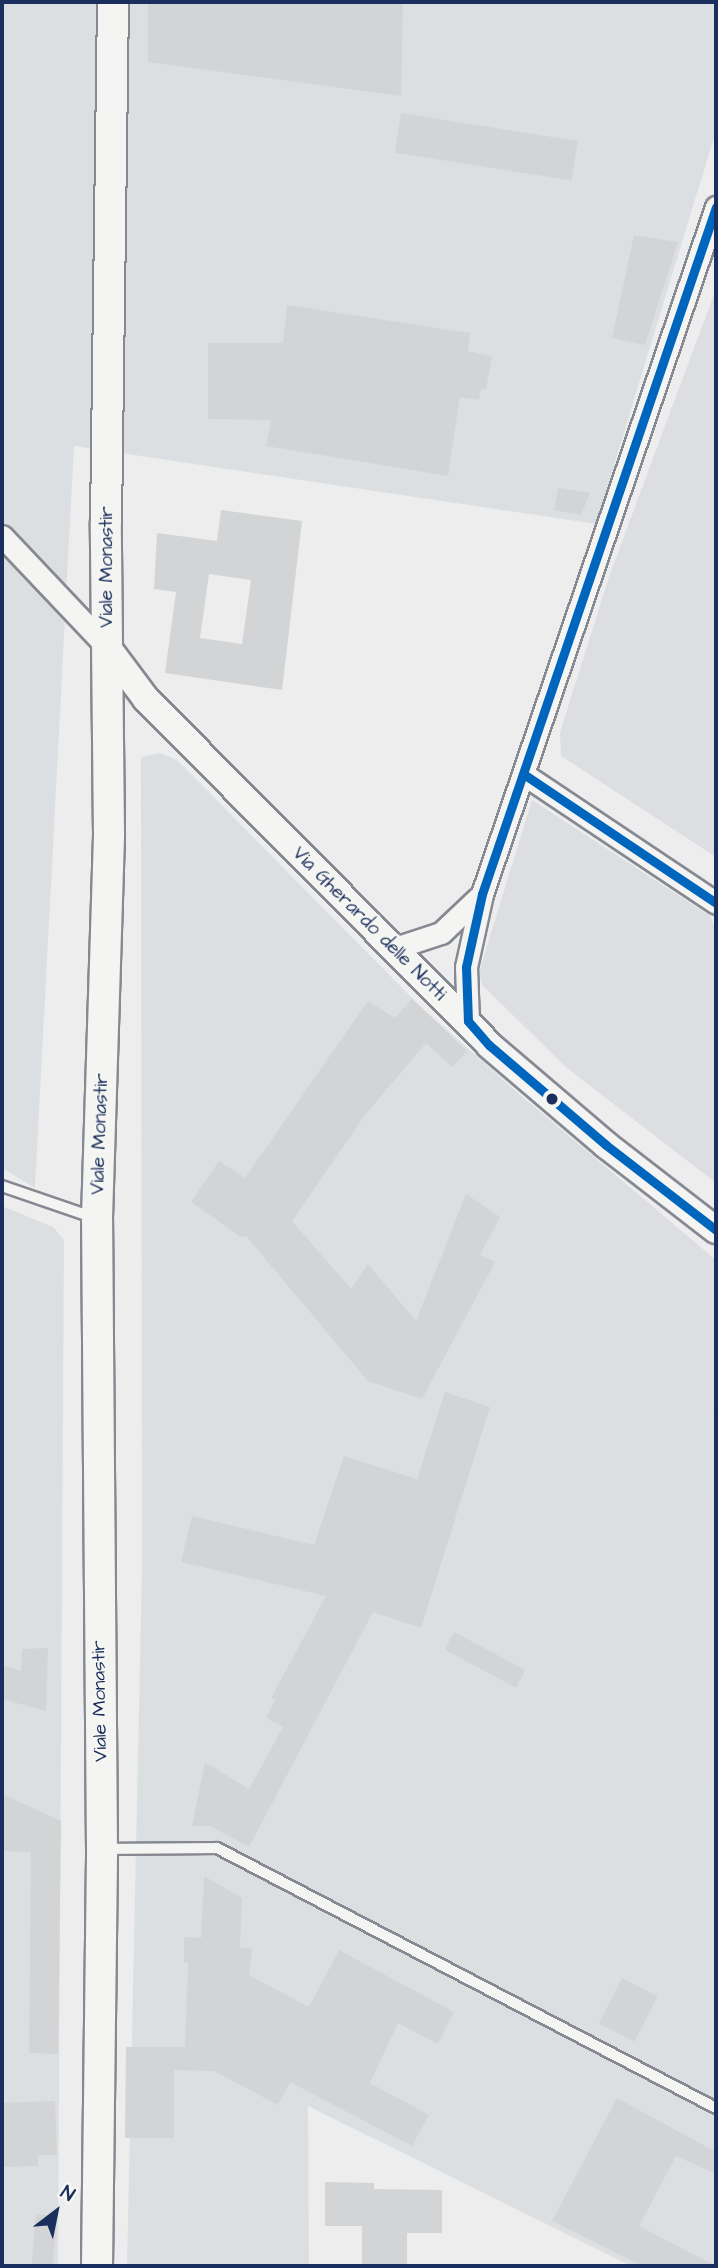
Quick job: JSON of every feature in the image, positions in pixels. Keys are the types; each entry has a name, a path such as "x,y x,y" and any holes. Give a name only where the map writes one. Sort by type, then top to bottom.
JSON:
{"main road":[{"name":"Viale Monastir","path":"97,2266 102,1849 97,1218 109,834 113,2"}],"street":[{"path":"468,1021 466,967 482,894 525,775 716,207"},
{"path":"2,536 108,648"},
{"name":"Via Gherardo delle Notti","path":"108,648 146,699 392,949 606,1145 716,1230"},
{"path":"525,775 716,903"},
{"path":"392,949 441,933 482,894"}],"lane":[{"path":"2,1186 97,1218"},
{"path":"102,1849 217,1848 716,2108"}],"shaded area":[{"path":"2,2 716,2 716,131 596,524 74,446 35,1188 2,1168"},
{"path":"716,289 716,857 561,756 560,732 610,574"},
{"path":"161,753 178,761 418,1004 600,1166 716,1260 716,2266 631,2266 308,2106 309,2266 127,2266 142,1570 141,757"},
{"path":"532,800 710,916 716,930 716,1183 567,1068 482,985 479,972"},
{"path":"530,1103 716,1260 716,1415 480,1289 480,1255 524,1152 518,1120"},
{"path":"2,1206 53,1227 64,1240 58,2266 2,2266"},
{"path":"716,1494 716,1788 627,1741 712,1582 633,1542 662,1507"}],"building":[{"path":"148,2 403,2 401,96 148,62"},
{"path":"401,113 578,141 572,181 395,153"},
{"path":"634,235 678,242 645,345 612,338"},
{"path":"287,305 470,333 468,351 492,356 486,390 481,389 479,400 460,397 448,476 266,446 271,420 208,419 208,343 283,343"},
{"path":"558,488 590,493 581,515 554,510"},
{"path":"221,510 302,521 282,690 165,673 176,592 154,589 157,533 217,541","holes":["209,574 251,580 242,644 200,638"]},
{"path":"412,999 467,1051 452,1067 426,1043 365,1115 292,1221 351,1289 368,1264 416,1321 466,1194 500,1217 480,1255 495,1262 422,1399 368,1381 246,1236 241,1237 191,1202 219,1161 245,1178 368,1001 395,1018"},
{"path":"445,1392 490,1407 421,1628 373,1612 249,1847 210,1826 192,1826 205,1762 249,1789 283,1727 266,1718 275,1700 271,1698 326,1596 181,1562 192,1516 314,1545 344,1456 417,1479"},
{"path":"454,1632 526,1670 516,1688 445,1650"},
{"path":"48,1648 46,1711 2,1699 2,1665 21,1671 22,1649"},
{"path":"2,1794 61,1821 58,2054 29,2053 31,1852 2,1851"},
{"path":"204,1876 242,1898 240,1947 252,1949 249,1975 309,2007 339,1950 454,2012 438,2044 398,2023 370,2083 429,2115 412,2146 290,2082 278,2105 214,2071 174,2070 174,2138 125,2138 126,2047 185,2047 188,1963 184,1963 184,1937 201,1938"},
{"path":"622,1978 658,1996 634,2042 599,2023"},
{"path":"617,2098 716,2152 716,2174 676,2156 639,2226 716,2266 643,2266 552,2221"},
{"path":"55,2101 57,2155 38,2155 38,2166 2,2167 2,2103"},
{"path":"325,2182 374,2183 374,2189 442,2190 442,2233 407,2233 407,2266 362,2266 362,2226 325,2226"},
{"path":"36,2214 57,2216 53,2266 31,2266"}],"transit line":[{"path":"716,207 482,894 466,967 468,1021 489,1045 606,1145 716,1230"},
{"path":"525,775 716,903"}]}
